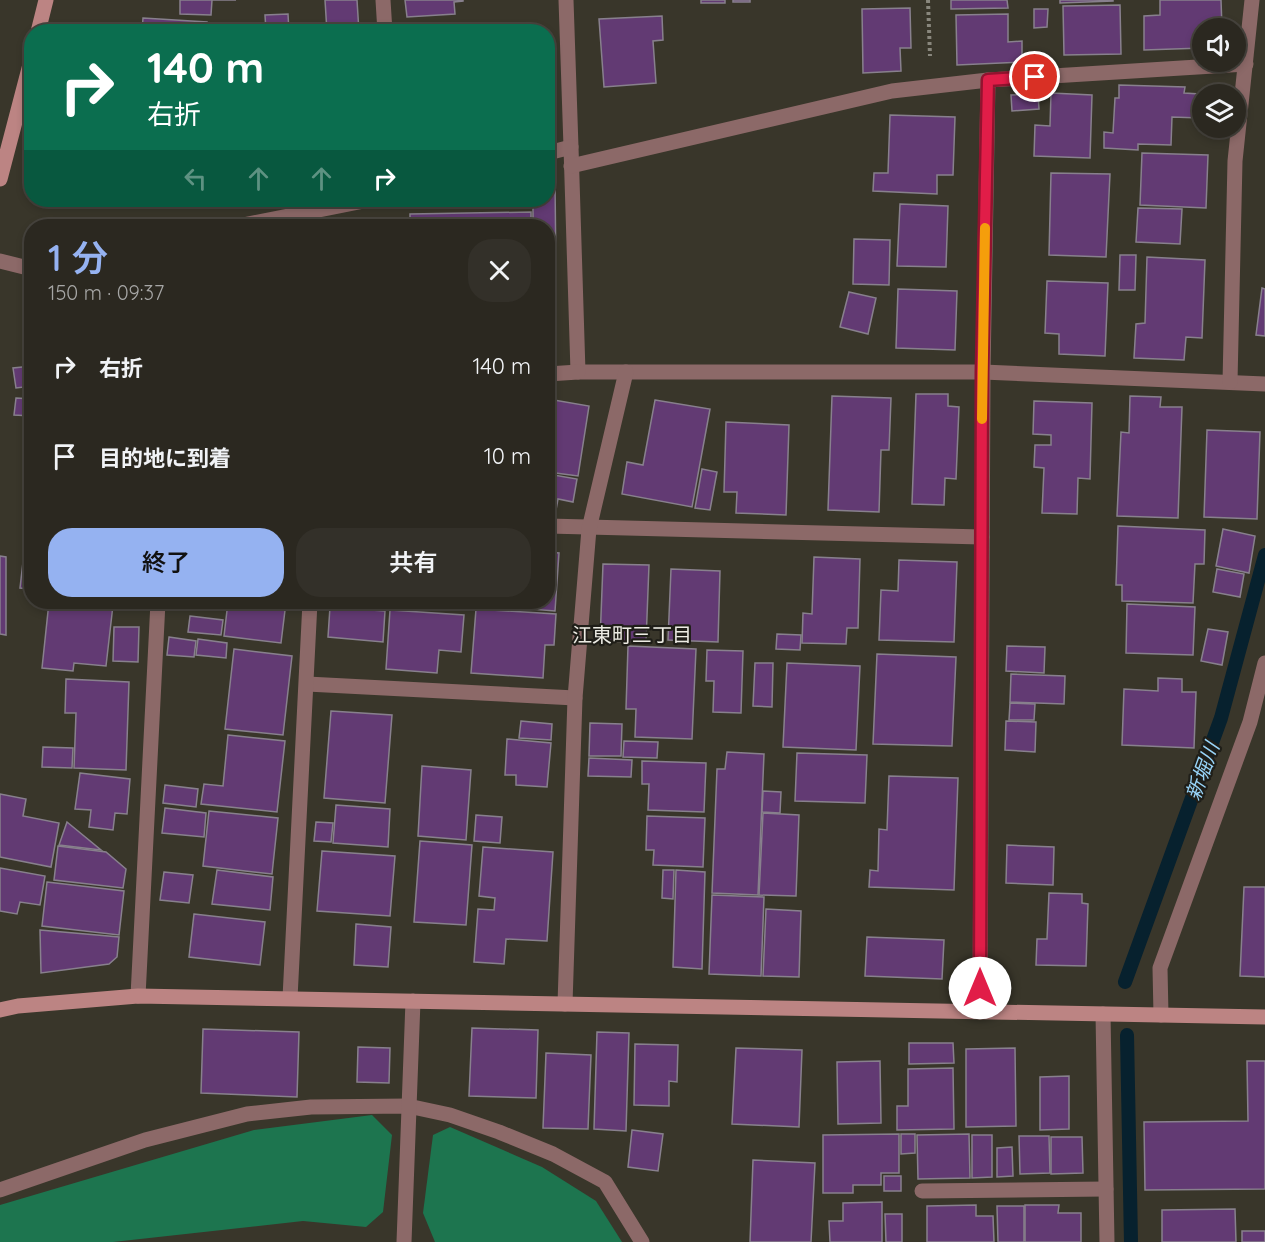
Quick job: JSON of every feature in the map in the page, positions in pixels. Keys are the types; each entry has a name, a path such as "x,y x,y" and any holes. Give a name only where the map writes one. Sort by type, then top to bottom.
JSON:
{"street":[{"path":"40,24 46,0"},
{"path":"382,0 384,24"},
{"path":"566,0 578,372"},
{"path":"1246,63 1252,0"},
{"path":"571,166 892,91 988,80 1192,67"},
{"path":"1230,382 1235,161 1245,72"},
{"path":"980,1012 982,372 988,80"},
{"path":"0,179 24,88"},
{"path":"555,151 571,147"},
{"path":"273,219 333,207"},
{"path":"0,261 24,267"},
{"path":"565,1004 575,698 589,529 626,372"},
{"path":"555,374 982,372 1265,384"},
{"path":"555,527 982,537"},
{"path":"138,996 158,609"},
{"path":"290,998 310,609"},
{"path":"1161,1015 1160,968 1250,722 1265,663"},
{"path":"306,684 575,698"},
{"path":"0,1010 18,1005 138,996 1265,1017"},
{"path":"404,1242 413,1001"},
{"path":"1103,1014 1107,1242"},
{"path":"0,1190 146,1140 247,1114 311,1107 408,1106 450,1115 498,1132 554,1154 605,1182 642,1242"},
{"path":"922,1191 1106,1189"}],"path":[{"path":"928,0 931,87"}],"green space":[{"path":"372,1115 392,1135 383,1212 366,1227 303,1221 113,1242 0,1242 0,1205 254,1130"},
{"path":"450,1127 542,1167 596,1201 622,1242 435,1242 423,1213 433,1135"}],"building":[{"path":"180,0 212,0 211,15 180,14"},
{"path":"325,0 357,0 358,24 326,24"},
{"path":"405,0 463,1 454,2 455,14 407,17"},
{"path":"701,0 725,0 725,3 701,3"},
{"path":"733,0 750,0 750,2 733,2"},
{"path":"951,0 1007,0 1008,8 951,9"},
{"path":"1060,0 1113,0 1113,1 1060,3"},
{"path":"1160,0 1221,0 1222,18 1192,18 1192,48 1144,50 1144,16 1160,15"},
{"path":"1120,5 1121,54 1064,55 1063,6"},
{"path":"910,8 911,48 900,48 901,71 863,73 862,9"},
{"path":"1034,9 1048,9 1047,27 1034,28"},
{"path":"288,14 289,24 266,24 265,15"},
{"path":"1008,14 1008,42 1022,41 1022,62 957,65 956,15"},
{"path":"662,16 663,40 653,41 656,83 604,87 599,19"},
{"path":"143,18 207,22 207,24 143,24"},
{"path":"1119,85 1185,87 1184,93 1192,94 1192,118 1172,117 1171,145 1138,144 1138,150 1104,148 1104,132 1113,133 1115,98 1119,98"},
{"path":"1051,93 1092,95 1090,158 1034,156 1035,125 1050,126"},
{"path":"1038,94 1039,109 1012,111 1011,95"},
{"path":"890,115 955,117 953,175 937,175 937,194 873,191 874,173 888,173"},
{"path":"1142,153 1208,155 1206,208 1140,205"},
{"path":"1051,173 1110,174 1106,257 1049,255"},
{"path":"555,181 556,274 555,219 533,219 533,207 555,207"},
{"path":"900,204 948,206 946,267 897,266"},
{"path":"1138,208 1182,209 1180,244 1136,242"},
{"path":"531,212 531,219 410,219 410,214"},
{"path":"854,239 890,240 889,285 853,284"},
{"path":"1120,255 1136,255 1135,290 1119,290"},
{"path":"1147,257 1205,260 1202,338 1186,337 1184,360 1134,358 1136,324 1145,323"},
{"path":"1047,281 1108,283 1105,356 1059,354 1059,334 1045,333"},
{"path":"1262,288 1265,289 1265,336 1256,335"},
{"path":"898,289 957,291 955,350 896,348"},
{"path":"849,292 876,298 868,334 840,327"},
{"path":"24,367 24,387 16,388 13,368"},
{"path":"916,394 948,394 948,406 959,407 956,479 945,478 944,505 912,504"},
{"path":"832,396 891,398 889,450 881,450 879,512 828,510"},
{"path":"1130,396 1161,397 1160,407 1182,407 1178,518 1117,516 1121,432 1129,433"},
{"path":"16,398 24,398 24,416 14,415"},
{"path":"555,400 589,406 578,476 555,473"},
{"path":"655,400 710,409 692,507 622,494 627,462 643,465"},
{"path":"1034,401 1092,403 1090,479 1078,478 1077,514 1042,513 1044,468 1034,467 1035,445 1051,445 1051,435 1033,434"},
{"path":"726,422 789,425 786,515 736,513 737,492 724,492"},
{"path":"1207,430 1260,432 1257,519 1204,517"},
{"path":"702,469 717,472 710,510 695,508"},
{"path":"555,475 577,479 573,502 558,499 556,510"},
{"path":"1118,526 1205,530 1204,564 1195,564 1193,603 1122,601 1122,585 1116,585"},
{"path":"1223,529 1255,536 1249,573 1216,566"},
{"path":"555,553 559,553 555,611 530,609 555,609"},
{"path":"0,556 6,557 6,635 0,634"},
{"path":"814,557 860,559 858,628 847,628 846,644 802,643 803,613 812,614"},
{"path":"899,560 957,562 954,642 879,640 881,590 898,591"},
{"path":"23,562 24,562 24,588 20,588"},
{"path":"603,564 649,565 646,642 600,641"},
{"path":"671,569 720,571 718,642 668,640"},
{"path":"1217,569 1244,574 1240,597 1213,592"},
{"path":"1127,604 1195,607 1193,655 1126,653"},
{"path":"48,609 113,609 106,666 74,663 73,671 42,668"},
{"path":"227,609 285,609 281,643 224,636"},
{"path":"330,609 385,611 383,642 328,637"},
{"path":"476,609 556,614 554,645 545,645 543,678 471,673"},
{"path":"390,610 464,615 461,652 439,650 437,673 386,669"},
{"path":"190,616 223,620 221,635 188,632"},
{"path":"114,627 139,627 138,662 113,661"},
{"path":"1208,629 1228,632 1222,665 1201,661"},
{"path":"777,634 801,635 800,650 776,649"},
{"path":"169,637 196,641 194,657 167,655"},
{"path":"198,639 227,643 226,658 196,655"},
{"path":"628,646 696,649 692,739 635,737 636,709 626,709"},
{"path":"1007,646 1045,647 1044,673 1006,671"},
{"path":"234,649 292,656 283,735 225,729"},
{"path":"707,650 743,651 741,713 713,712 714,681 706,681"},
{"path":"877,654 956,657 952,746 873,744"},
{"path":"755,663 773,663 772,707 753,706"},
{"path":"787,663 860,666 856,750 783,747"},
{"path":"1011,674 1065,676 1064,704 1010,702"},
{"path":"1158,678 1182,679 1182,692 1196,692 1194,748 1122,745 1124,689 1158,691"},
{"path":"66,679 129,682 126,770 74,768 76,713 65,713"},
{"path":"1010,703 1035,704 1034,720 1009,720"},
{"path":"331,711 392,715 385,803 324,798"},
{"path":"521,721 552,724 551,740 519,738"},
{"path":"1006,721 1036,722 1035,752 1005,750"},
{"path":"590,723 622,724 621,756 589,756"},
{"path":"228,735 285,741 277,812 201,804 204,784 223,786"},
{"path":"507,739 551,743 547,787 516,785 516,775 505,775"},
{"path":"624,741 658,742 657,758 623,757"},
{"path":"43,747 73,748 72,768 42,767"},
{"path":"727,752 764,754 758,895 712,893 717,769 725,769"},
{"path":"797,753 867,755 865,803 795,801"},
{"path":"589,758 632,760 631,777 588,776"},
{"path":"642,761 706,763 704,812 648,810 649,784 642,784"},
{"path":"422,766 471,770 466,840 418,836"},
{"path":"80,773 130,779 127,814 115,813 113,830 89,827 91,810 75,809"},
{"path":"889,776 958,778 954,890 869,887 870,870 878,871 879,829 887,830"},
{"path":"165,785 198,789 196,807 163,803"},
{"path":"763,791 781,792 780,813 762,812"},
{"path":"0,794 26,799 23,816 59,823 51,867 0,857"},
{"path":"336,805 390,809 388,847 333,843"},
{"path":"165,808 206,813 204,837 162,833"},
{"path":"209,811 278,818 272,874 203,866"},
{"path":"763,813 799,815 796,896 759,895"},
{"path":"476,815 502,817 500,843 474,841"},
{"path":"647,816 705,818 703,867 653,865 654,850 646,850"},
{"path":"67,822 101,850 59,845"},
{"path":"316,822 333,823 331,842 314,841"},
{"path":"420,841 472,845 466,925 414,922"},
{"path":"1007,845 1054,847 1053,885 1006,883"},
{"path":"58,846 106,852 126,869 123,888 54,880"},
{"path":"483,847 553,852 547,941 506,939 504,964 474,962 478,909 494,910 495,898 479,896"},
{"path":"322,851 395,856 390,916 317,911"},
{"path":"0,868 45,876 40,905 20,902 17,914 0,911"},
{"path":"217,870 273,877 270,910 212,904"},
{"path":"663,870 674,870 673,899 662,898"},
{"path":"676,870 705,872 702,969 673,967"},
{"path":"164,872 193,875 189,903 160,900"},
{"path":"47,882 124,891 119,935 42,926"},
{"path":"1244,887 1265,887 1265,977 1240,976"},
{"path":"1049,893 1082,894 1082,903 1088,904 1086,966 1036,965 1037,939 1047,939"},
{"path":"712,895 764,897 761,976 709,974"},
{"path":"766,909 801,911 799,977 763,976"},
{"path":"194,914 265,922 260,965 189,957"},
{"path":"356,924 391,927 388,967 354,965"},
{"path":"40,930 119,937 117,957 109,964 41,973"},
{"path":"867,937 944,940 942,979 865,976"},
{"path":"472,1028 538,1030 536,1098 469,1096"},
{"path":"203,1029 299,1032 297,1097 201,1093"},
{"path":"597,1032 629,1033 626,1131 594,1129"},
{"path":"909,1043 953,1043 954,1063 909,1064"},
{"path":"635,1044 678,1045 677,1082 669,1081 669,1106 634,1105"},
{"path":"358,1047 390,1048 389,1083 357,1082"},
{"path":"736,1048 802,1050 799,1127 732,1124"},
{"path":"1015,1048 1016,1126 966,1127 966,1049"},
{"path":"546,1053 591,1055 588,1129 543,1128"},
{"path":"880,1061 881,1123 838,1124 837,1062"},
{"path":"1247,1061 1265,1061 1265,1189 1145,1190 1144,1122 1248,1121"},
{"path":"953,1068 954,1129 897,1130 897,1106 908,1106 908,1069"},
{"path":"1069,1076 1069,1129 1040,1130 1040,1077"},
{"path":"632,1130 663,1134 658,1171 628,1167"},
{"path":"899,1134 899,1173 881,1173 881,1185 853,1185 853,1193 823,1193 823,1135"},
{"path":"901,1134 915,1134 915,1153 901,1154"},
{"path":"969,1134 970,1178 918,1179 917,1135"},
{"path":"972,1135 992,1135 992,1177 972,1178"},
{"path":"1019,1136 1049,1136 1050,1173 1020,1174"},
{"path":"1051,1137 1082,1137 1083,1173 1051,1174"},
{"path":"1012,1147 1013,1176 997,1177 997,1148"},
{"path":"753,1160 815,1163 811,1242 750,1242"},
{"path":"884,1176 901,1176 901,1191 884,1191"},
{"path":"882,1202 882,1242 830,1242 829,1221 843,1221 843,1203"},
{"path":"976,1205 976,1216 993,1216 994,1242 927,1242 927,1206"},
{"path":"1025,1205 1059,1205 1058,1213 1081,1213 1081,1242 1025,1242"},
{"path":"997,1206 1024,1206 1024,1242 998,1242"},
{"path":"1235,1209 1236,1242 1162,1242 1162,1210"},
{"path":"885,1214 902,1214 902,1242 886,1242"},
{"path":"1242,1231 1265,1231 1265,1242 1242,1242"}],"waterway":[{"name":"新堀川","path":"1125,982 1221,718 1265,555"},
{"name":"新堀川","path":"1127,1035 1131,1242"}],"slow traffic":[{"path":"982,419 985,228"}],"district":[{"name":"江東町三丁目","path":"632,634"}],"route":[{"path":"980,988 982,372 988,80 1035,77"}]}
